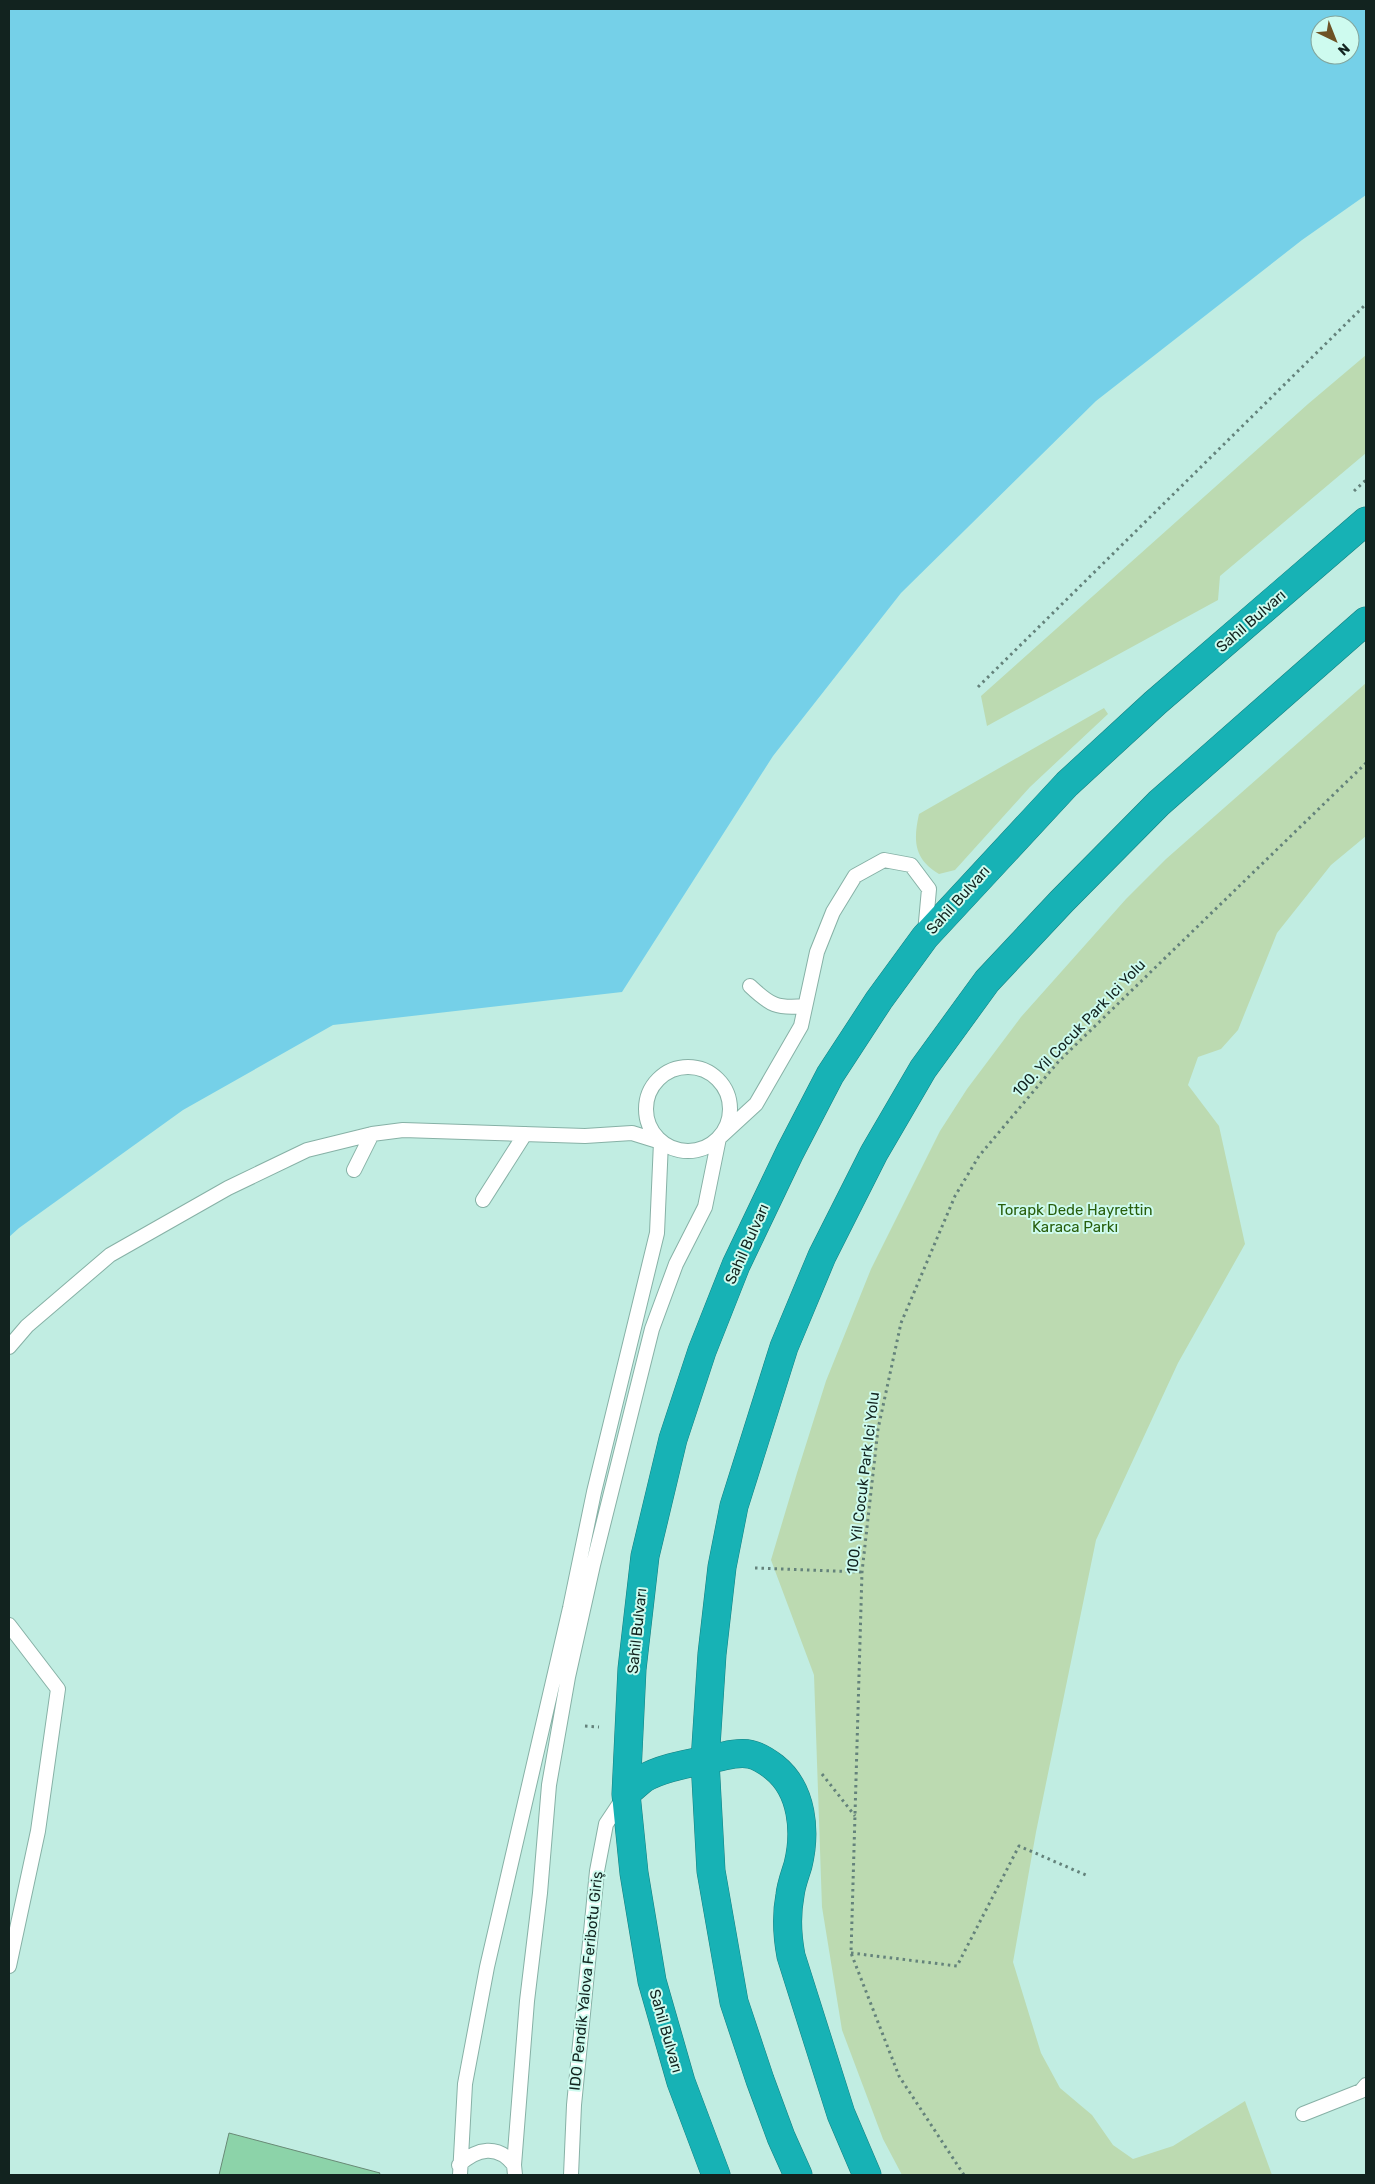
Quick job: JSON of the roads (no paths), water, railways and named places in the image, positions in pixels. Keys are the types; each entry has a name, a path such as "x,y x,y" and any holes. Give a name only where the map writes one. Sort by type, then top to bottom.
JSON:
{"highway":[{"name":"Sahil Bulvarı","path":"716,2175 704,2148 681,2082 652,1981 636,1890 626,1794 632,1669 645,1556 673,1439 702,1351 736,1265 790,1152 830,1075 879,1000 925,937 1067,784 1155,704 1366,521"},
{"path":"798,2175 780,2137 734,2002 711,1871 705,1761 712,1654 722,1567 734,1506 784,1347 826,1247 874,1153 923,1069 987,981 1062,901 1159,803 1366,621"},
{"path":"626,1794 644,1779 663,1771 747,1753 766,1762 782,1774 794,1791 801,1817 802,1838 798,1864 790,1893 786,1924 791,1956 841,2114 867,2175"}],"lane":[{"path":"9,1347 27,1326 110,1255 228,1188 307,1150 372,1134 403,1130 585,1136 632,1133 661,1142 674,1149 690,1152 704,1148 719,1138 756,1104 801,1026 817,952 833,912 855,876 884,860 911,865 929,890 925,937"},
{"path":"750,986 764,1000 774,1006 788,1008 805,1006"},
{"path":"460,2170 465,2084 487,1967 570,1608 596,1483 657,1233 661,1142 649,1125 646,1111 648,1097 654,1084 662,1076 684,1067 699,1069 712,1075 725,1089 730,1103 729,1117 719,1138 705,1208 676,1264 652,1329 593,1565 568,1677 549,1784 540,1892 527,2001 514,2170"},
{"path":"354,1170 372,1134"},
{"path":"484,1200 525,1134"},
{"path":"9,1625 58,1689 38,1831 9,1966"},
{"name":"IDO Pendik Yalova Feribotu Giriş","path":"571,2175 574,2105 598,1871 606,1824 626,1794"},
{"path":"1303,2114 1361,2091 1366,2085"},
{"path":"460,2170 477,2152 490,2150 500,2152 508,2157 514,2170"}],"water":[{"path":"9,9 1366,9 1366,195 1302,240 1096,401 901,593 773,756 622,992 333,1025 183,1110 9,1237"}],"park label":[{"name":"Torapk Dede Hayrettin Karaca Parkı","path":"1075,1218"}]}
